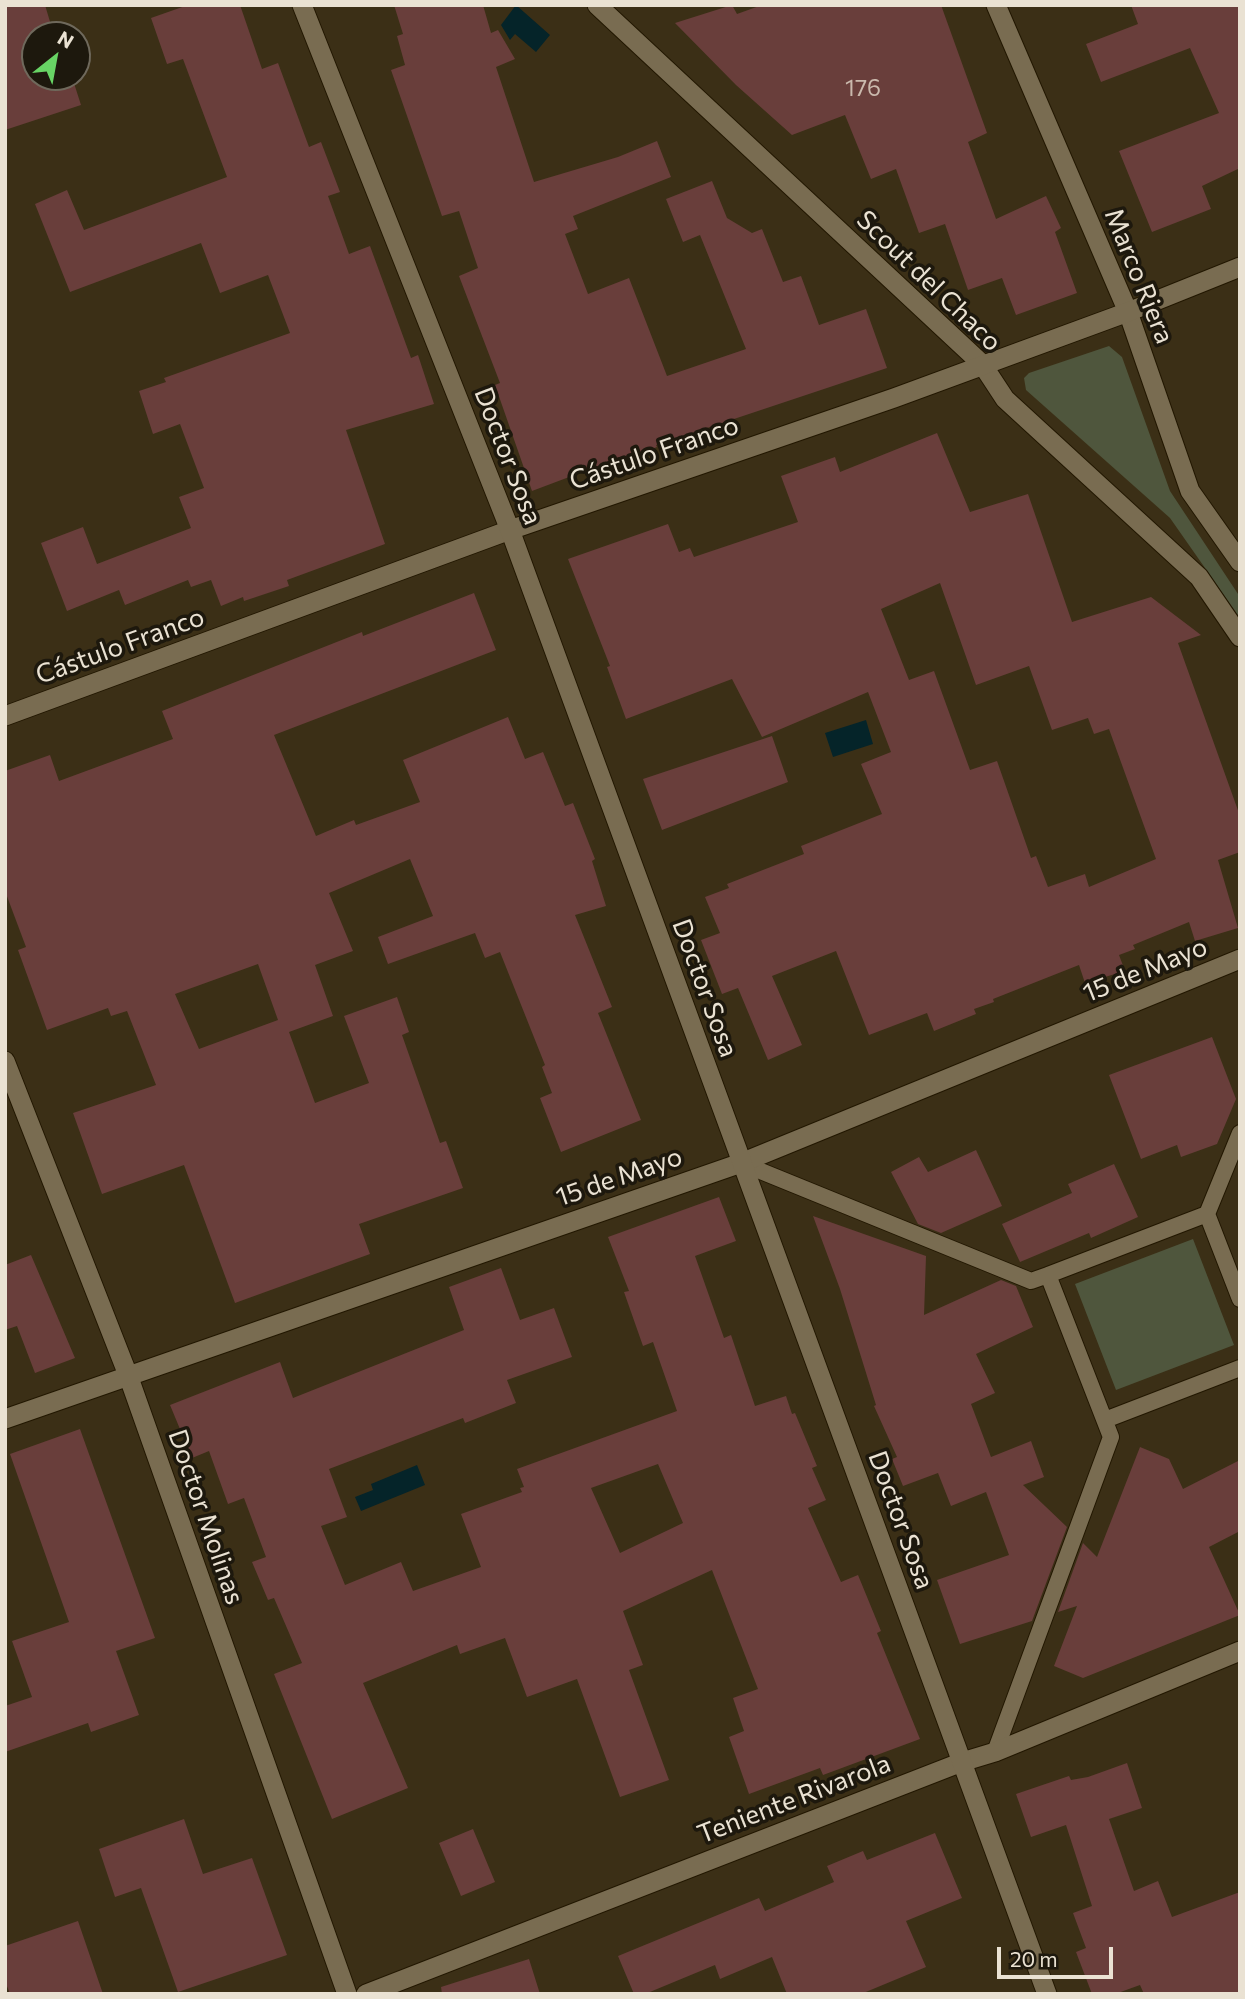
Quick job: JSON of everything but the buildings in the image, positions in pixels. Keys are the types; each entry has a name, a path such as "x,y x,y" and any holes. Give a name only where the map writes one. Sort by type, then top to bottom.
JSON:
{"street":[{"name":"Doctor Sosa","path":"302,5 510,530 1047,1994"},
{"name":"Scout del Chaco","path":"597,5 982,364 1005,398 1199,577 1240,637"},
{"name":"Marco Riera","path":"996,5 1128,312 1190,491 1240,562"},
{"name":"Cástulo Franco","path":"5,716 510,530 1128,312 1240,267"},
{"name":"15 de Mayo","path":"5,1419 741,1163 1240,960"},
{"name":"Doctor Molinas","path":"5,1061 128,1375 347,1994"},
{"name":"Teniente Rivarola","path":"366,1994 962,1762 995,1752 1240,1651"}],"lane":[{"path":"1240,1133 1207,1214 1240,1299"},
{"path":"741,1163 1031,1280 1207,1214"},
{"path":"995,1752 1111,1437 1048,1275"},
{"path":"1105,1420 1240,1368"}],"green space":[{"path":"1109,346 1122,357 1170,491 1240,597 1240,618 1170,518 1026,390 1024,378 1029,373"},
{"path":"1193,1239 1234,1345 1116,1390 1075,1284"}],"water":[{"path":"516,5 550,35 536,52 515,34 510,40 501,25"},
{"path":"866,720 873,744 833,757 825,733"},
{"path":"417,1465 425,1485 361,1511 355,1497 373,1490 371,1484"}]}
